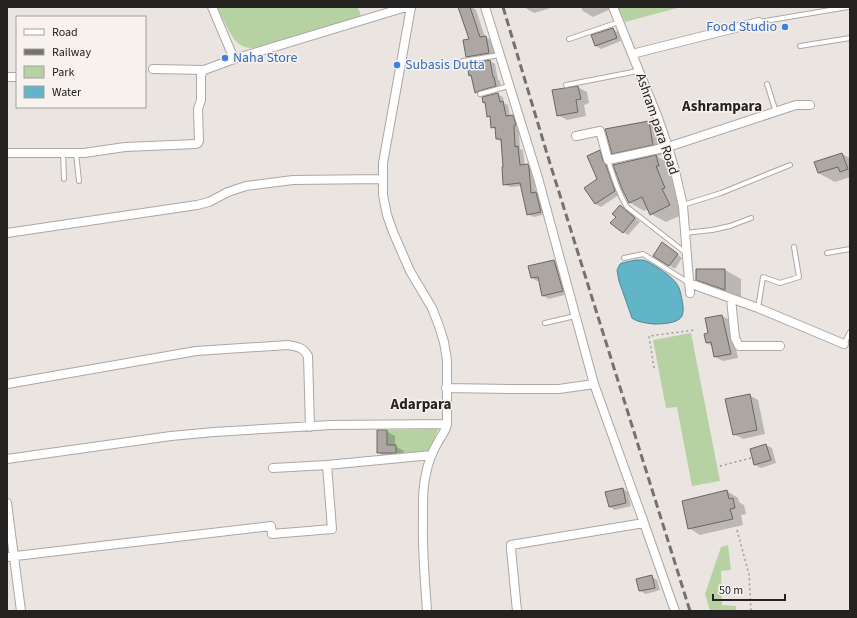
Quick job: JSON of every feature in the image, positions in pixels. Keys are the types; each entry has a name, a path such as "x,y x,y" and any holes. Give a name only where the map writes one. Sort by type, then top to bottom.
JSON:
{"street":[{"path":"212,7 234,59"},
{"path":"153,69 204,70 234,59 406,7"},
{"path":"411,7 383,163 382,179 383,195 387,215 393,232 410,271 432,308 444,342 447,360 446,431 436,444 426,474 423,507 427,611"},
{"path":"485,7 538,178 594,384 675,611"},
{"name":"Ashram para Road","path":"613,7 668,147 675,171 682,206 690,293"},
{"path":"632,54 759,22"},
{"path":"7,153 97,152 125,146 196,144 199,141 198,109 201,100 201,75 204,70"},
{"path":"576,136 600,131 608,160 668,147 796,105 810,105"},
{"path":"7,233 197,205 209,202 228,192 246,186 293,180 382,179"},
{"path":"689,283 758,308 844,344"},
{"path":"731,299 735,338 739,346 780,346"},
{"path":"7,384 196,351 288,345 299,347 305,351 308,356 310,427"},
{"path":"446,388 559,388 594,384"},
{"path":"7,459 171,436 214,432 331,425 447,424"},
{"path":"273,468 327,465 432,455"},
{"path":"10,557 271,526 272,534 332,529 327,465"},
{"path":"7,503 10,557 21,611"},
{"path":"517,611 511,545 644,523"}],"lane":[{"path":"759,22 848,7"},
{"path":"569,39 619,22"},
{"path":"800,46 850,38"},
{"path":"463,61 500,55"},
{"path":"566,85 638,71"},
{"path":"767,84 776,112"},
{"path":"480,94 510,86"},
{"path":"62,153 64,179"},
{"path":"76,153 79,181"},
{"path":"608,160 623,201 627,207 686,253"},
{"path":"682,206 721,193 790,165"},
{"path":"685,233 730,226 751,218"},
{"path":"758,308 763,277 780,283 799,277 794,247"},
{"path":"827,253 850,249"},
{"path":"624,258 643,254 689,283"},
{"path":"545,323 576,316"},
{"path":"844,344 850,332"}],"path":[{"path":"654,368 649,336 695,330"},
{"path":"720,466 751,458"},
{"path":"737,530 748,574 751,611"}],"green space":[{"path":"217,7 357,7 361,18 260,48 248,48 236,41 230,33"},
{"path":"618,7 681,7 625,22"},
{"path":"691,333 720,481 692,486 677,407 666,408 653,340"},
{"path":"438,429 432,451 396,453 387,445 387,430"},
{"path":"728,545 731,570 721,571 722,605 736,606 736,611 710,611 705,594 721,547"}],"water":[{"path":"643,260 650,263 674,280 680,291 683,306 683,314 680,319 669,323 653,324 632,318 619,281 617,270 620,264"}],"building":[{"path":"458,7 470,7 480,37 486,36 489,53 466,57 463,40 469,39"},
{"path":"613,28 617,38 595,46 591,35"},
{"path":"490,60 496,86 475,93 471,75 469,76 467,64"},
{"path":"578,86 581,99 576,100 578,112 557,116 552,90"},
{"path":"498,93 500,102 503,101 506,116 513,115 516,125 514,126 515,147 518,146 520,165 528,164 531,193 536,192 541,212 527,215 520,183 503,185 501,139 496,139 495,127 491,128 490,116 487,117 485,102 483,103 482,97"},
{"path":"649,121 653,145 612,154 605,129"},
{"path":"600,150 615,191 595,204 584,188 597,179 587,156"},
{"path":"842,153 848,169 840,172 838,167 818,173 814,162"},
{"path":"656,155 659,166 656,166 665,188 662,189 670,205 650,215 642,197 629,203 613,165"},
{"path":"620,205 635,218 623,233 610,223 616,217 612,214"},
{"path":"662,242 678,254 669,266 653,256"},
{"path":"554,260 563,291 542,296 538,277 531,278 528,266"},
{"path":"696,269 725,269 725,290 696,280"},
{"path":"722,315 731,354 714,357 711,342 706,343 704,334 708,333 705,318"},
{"path":"750,394 757,430 733,435 725,399"},
{"path":"377,430 387,430 387,445 396,445 396,453 377,453"},
{"path":"766,444 771,460 754,465 750,449"},
{"path":"623,488 626,503 609,507 605,492"},
{"path":"727,490 729,499 733,498 735,508 730,509 733,519 688,529 682,501"},
{"path":"652,575 655,588 639,591 636,579"}],"railway":[{"path":"503,7 548,157 690,611"}],"place":[{"name":"Food Studio","path":"785,27"},
{"name":"Naha Store","path":"225,58"},
{"name":"Subasis Dutta","path":"397,65"}],"district":[{"name":"Ashrampara","path":"722,106"},
{"name":"Adarpara","path":"421,404"}]}
